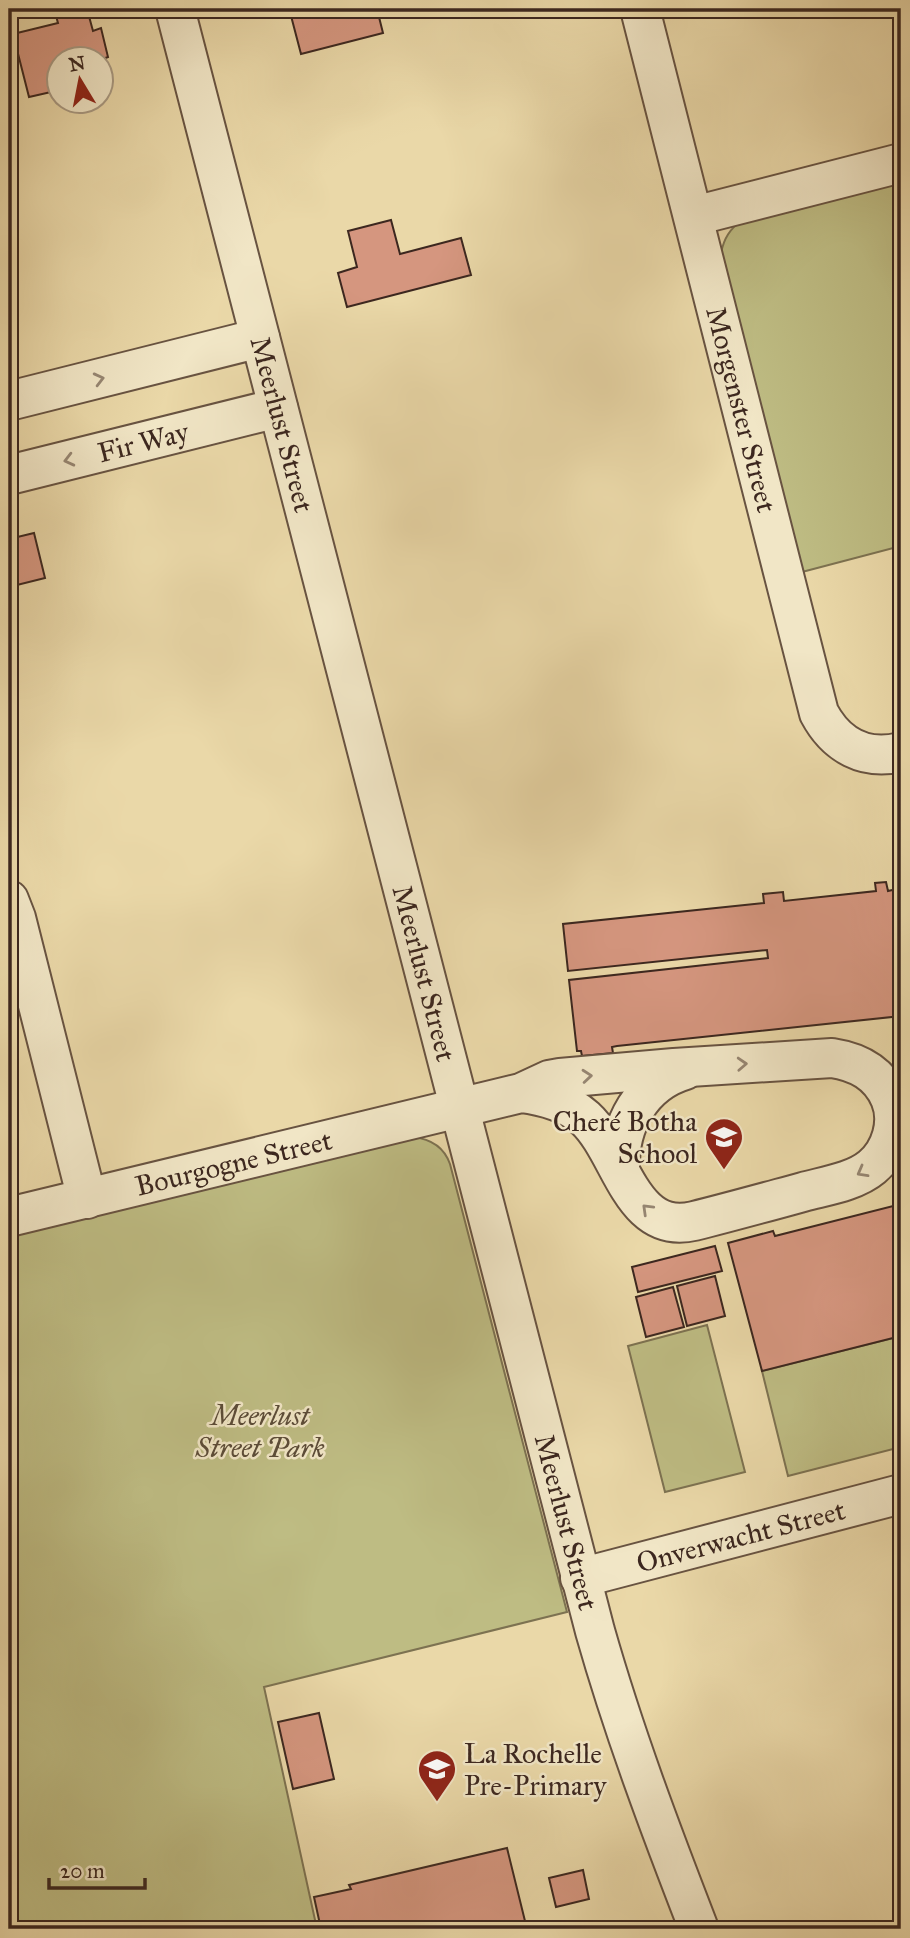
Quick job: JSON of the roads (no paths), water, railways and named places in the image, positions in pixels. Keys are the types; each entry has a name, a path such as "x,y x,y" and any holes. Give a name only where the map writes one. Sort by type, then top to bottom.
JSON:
{"street":[{"name":"Meerlust Street","path":"175,9 580,1578 626,1734 699,1929"},
{"name":"Morgenster Street","path":"640,9 818,713 826,727 849,748 874,755 901,752"},
{"path":"694,216 901,163"},
{"path":"9,401 260,338"},
{"name":"Fir Way","path":"9,475 278,408"},
{"path":"9,900 16,918 87,1199"},
{"name":"Bourgogne Street","path":"9,1217 521,1093 560,1078 832,1058 848,1060 875,1075 891,1101 894,1116 889,1145 882,1157 872,1168 859,1175 683,1224 661,1220 641,1206 591,1124 578,1112 543,1096 521,1093"},
{"path":"620,1168 622,1136 636,1105 648,1091 663,1080 697,1066"},
{"name":"Onverwacht Street","path":"580,1578 901,1494"}],"place":[{"name":"Cheré Botha School","path":"724,1171"},
{"name":"La Rochelle Pre-Primary","path":"437,1803"}],"park label":[{"name":"Meerlust Street Park","path":"260,1431"}]}
